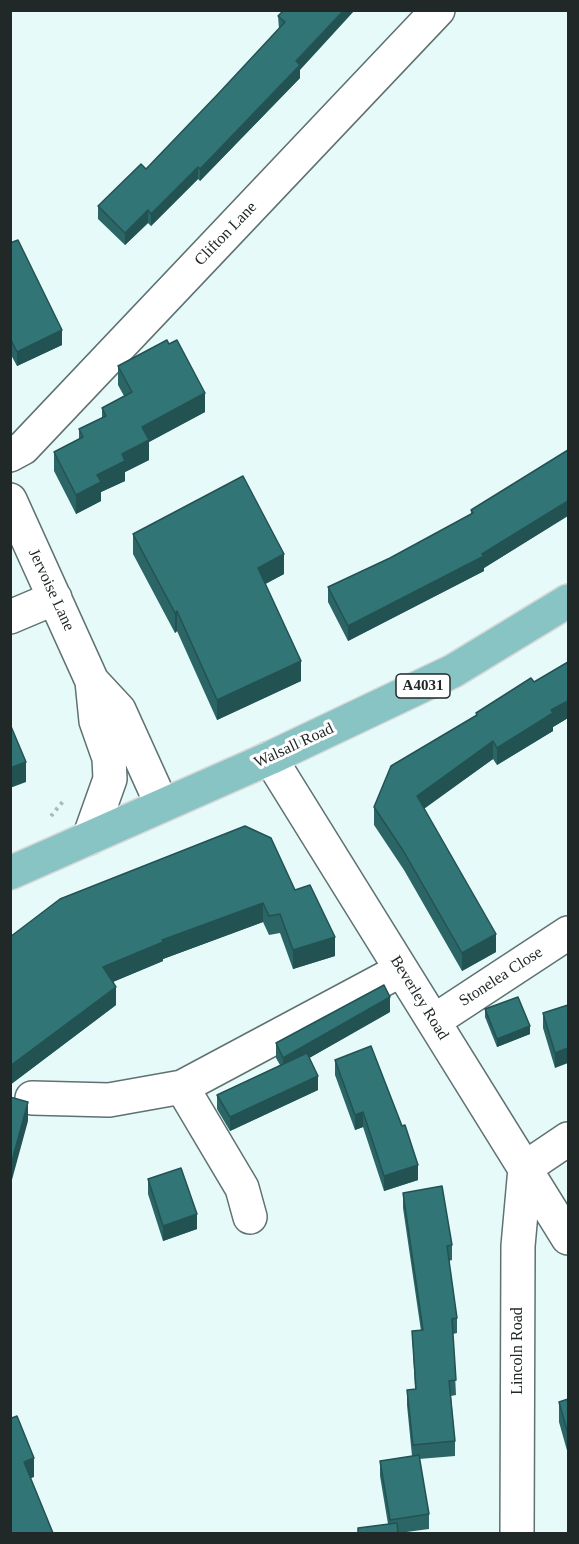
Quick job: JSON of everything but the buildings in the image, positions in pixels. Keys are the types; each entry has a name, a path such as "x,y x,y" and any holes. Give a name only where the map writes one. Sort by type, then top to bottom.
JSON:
{"main road":[{"name":"Walsall Road","path":"10,873 270,758 453,671 568,602"}],"street":[{"name":"Clifton Lane","path":"10,455 23,448 438,10"},
{"name":"Jervoise Lane","path":"10,500 22,555 55,598 92,681 96,721 109,758 110,779 89,838"},
{"path":"10,617 55,598"},
{"name":"Jervoise Lane","path":"92,681 119,710 162,805"},
{"name":"Beverley Road","path":"270,758 568,1238"},
{"name":"Stonelea Close","path":"434,1021 568,933"},
{"path":"32,1098 109,1100 182,1087 401,970"},
{"path":"182,1087 242,1188 250,1217"},
{"path":"525,1168 568,1139"},
{"name":"Lincoln Road","path":"517,1533 518,1246 525,1168"}],"path":[{"path":"44,823 68,794"}]}
